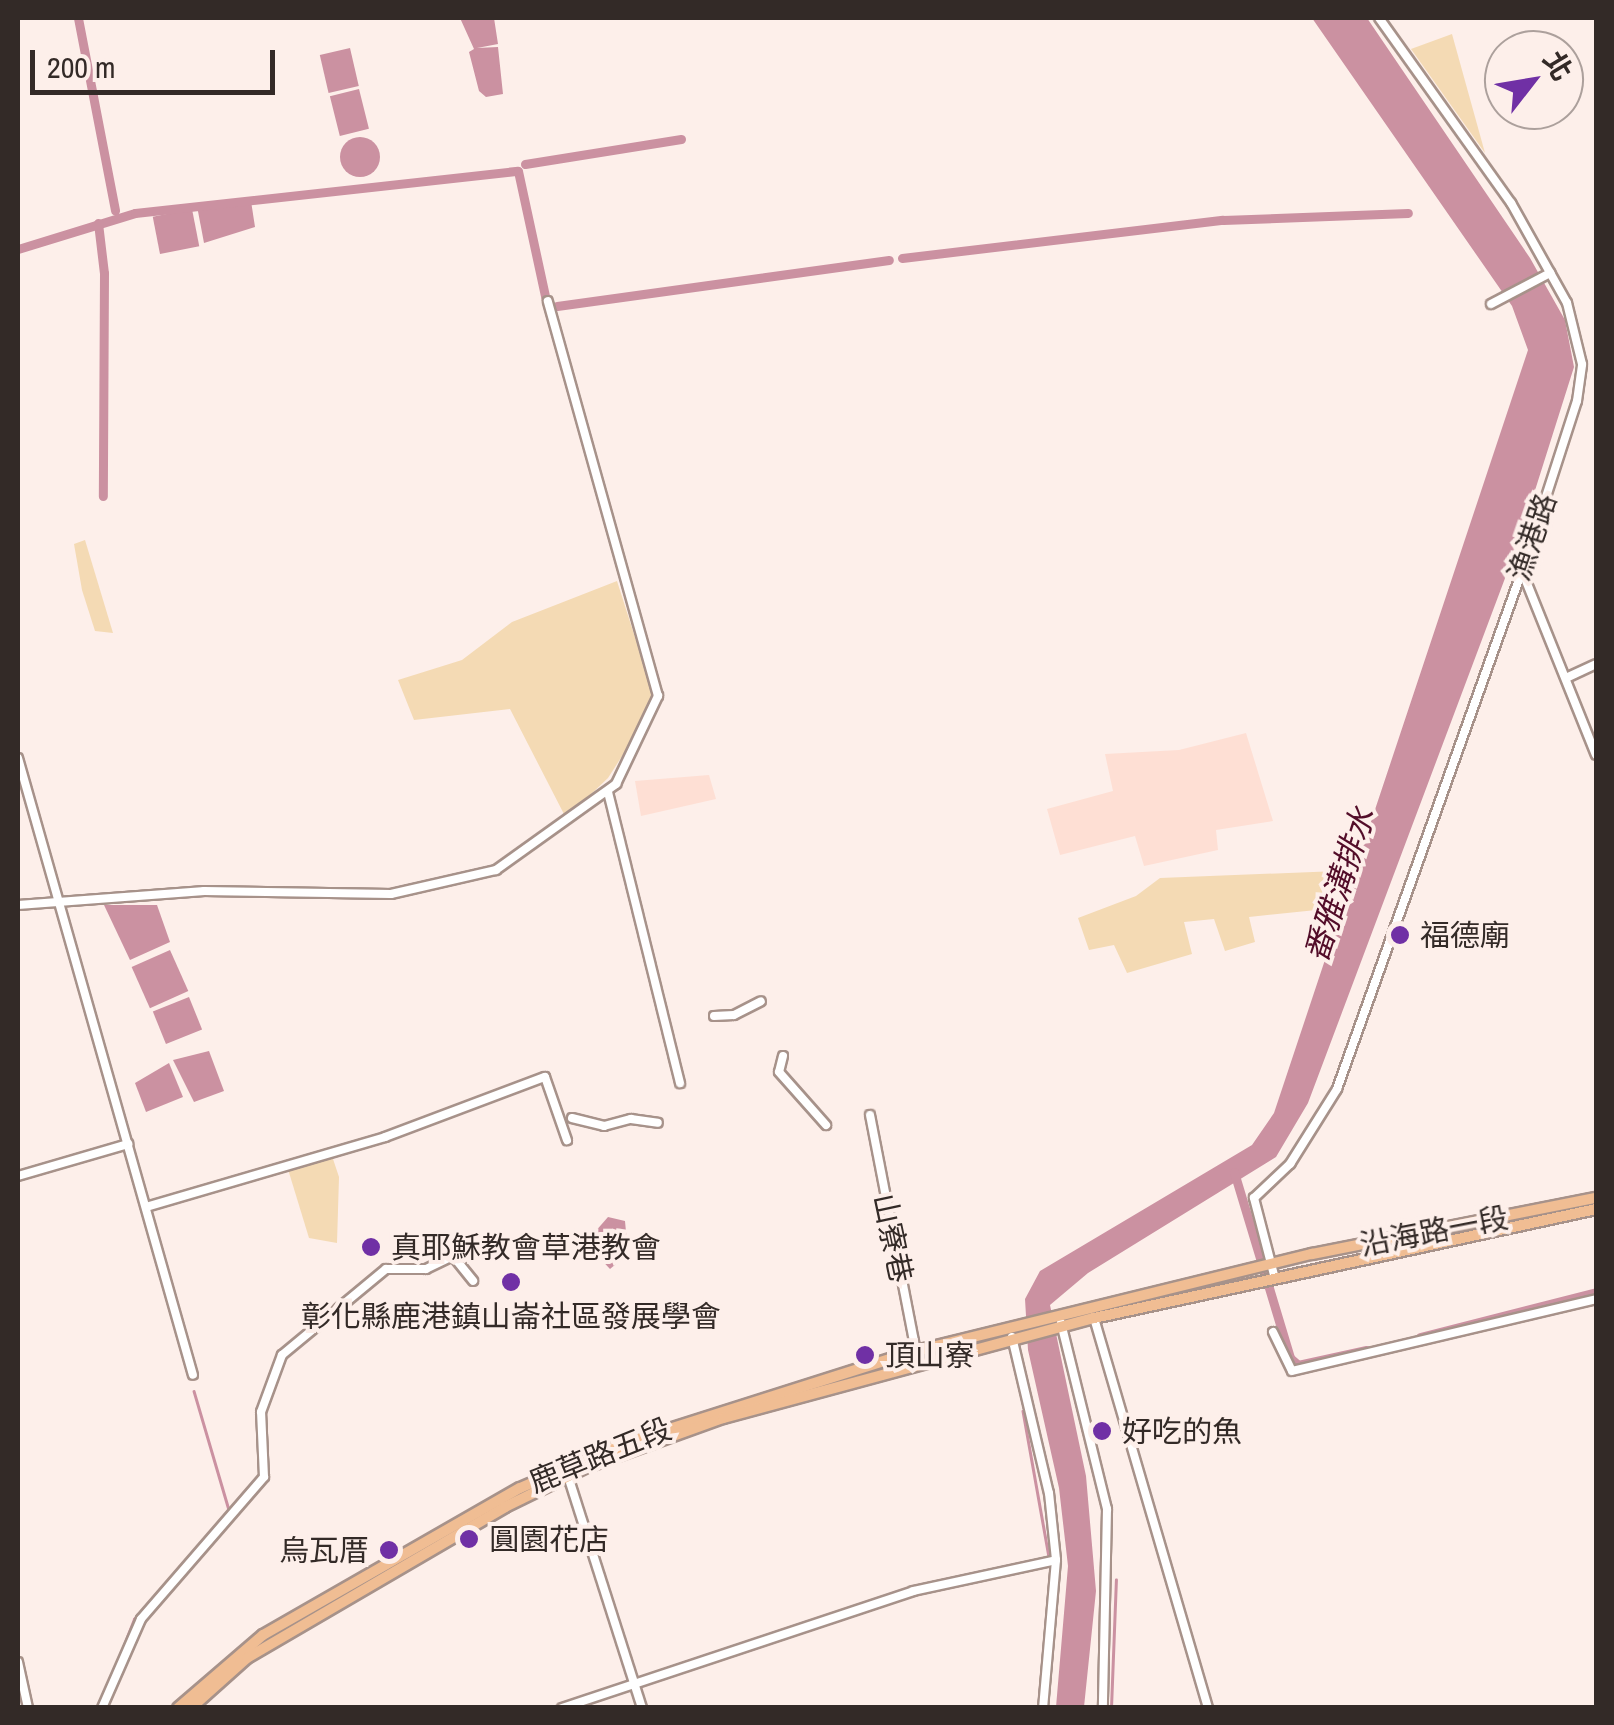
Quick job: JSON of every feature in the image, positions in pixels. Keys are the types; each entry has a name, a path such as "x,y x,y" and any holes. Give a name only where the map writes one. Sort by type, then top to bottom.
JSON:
{"main road":[{"name":"沿海路一段","path":"1519,1220 1596,1198"},
{"name":"沿海路一段","path":"1255,1274 1519,1220 1596,1209"},
{"path":"1058,1322 1094,1318 1255,1274"},
{"path":"1058,1322 1255,1274"},
{"name":"鹿草路五段","path":"178,1708 263,1635 543,1476 726,1406 1058,1322"},
{"name":"鹿草路五段","path":"191,1708 247,1658 568,1476 740,1413 917,1356"}],"street":[{"name":"漁港路","path":"1273,1270 1254,1198 1290,1164 1337,1089 1522,571 1577,401 1582,364 1567,303 1550,272 1480,156 1379,18"},
{"path":"1491,304 1550,272"},
{"path":"18,905 204,891 391,894 496,870 608,792 658,696 548,301"},
{"path":"1582,364 1596,366"},
{"path":"1522,571 1596,756"},
{"path":"1566,678 1596,664"},
{"path":"18,758 192,1376"},
{"path":"608,792 680,1083"},
{"path":"714,1016 734,1015 761,1001"},
{"path":"784,1056 779,1072 826,1125"},
{"path":"146,1207 385,1137 544,1077 567,1140"},
{"name":"山寮巷","path":"870,1114 917,1356"},
{"path":"572,1118 594,1126 658,1123"},
{"path":"18,1176 128,1144"},
{"path":"102,1708 141,1618 264,1477 260,1412 282,1355 386,1269 426,1269 453,1256 473,1280"},
{"path":"1274,1332 1292,1371 1596,1299"},
{"path":"1094,1318 1208,1708"},
{"path":"1058,1322 1108,1510 1103,1708"},
{"path":"1014,1332 1049,1493 1056,1560 1043,1708"},
{"path":"568,1476 642,1708"},
{"path":"562,1708 634,1688 914,1591 1056,1560"},
{"path":"18,1662 28,1708"}],"shaded area":[{"path":"460,18 494,18 498,44 477,48 498,47 503,94 486,97 479,91 469,52 474,49"},
{"path":"1312,18 1367,18 1530,258 1565,320 1574,367 1519,541 1308,1103 1276,1157 1088,1273 1050,1305 1086,1476 1096,1591 1084,1707 1056,1707 1068,1566 1059,1488 1028,1350 1025,1299 1040,1271 1252,1145 1274,1113 1528,350 1512,306"},
{"path":"1452,34 1485,153 1411,49"},
{"path":"350,48 359,86 329,93 320,55"},
{"path":"359,89 369,129 340,136 330,96"},
{"path":"360,137 374,143 380,157 374,171 360,177 346,171 340,157 346,143"},
{"path":"251,201 255,227 204,243 197,206"},
{"path":"192,209 199,246 160,254 153,217"},
{"path":"85,540 113,633 95,631 82,590 74,544"},
{"path":"617,581 656,703 608,778 566,818 510,709 414,720 398,680 462,660 512,622"},
{"path":"1246,733 1273,821 1216,830 1218,850 1144,866 1135,836 1060,855 1047,809 1113,791 1105,754 1179,750"},
{"path":"709,775 716,799 641,816 635,781"},
{"path":"1338,871 1326,909 1249,917 1255,942 1225,951 1214,919 1184,922 1192,954 1127,973 1114,945 1089,950 1078,918 1136,896 1160,878"},
{"path":"104,905 157,905 170,942 130,960"},
{"path":"170,950 188,991 150,1008 132,967"},
{"path":"189,997 202,1029 166,1044 153,1012"},
{"path":"209,1051 224,1091 194,1102 173,1060"},
{"path":"169,1063 183,1097 146,1112 135,1083"},
{"path":"332,1156 339,1177 337,1243 309,1238 287,1166"},
{"path":"608,1217 625,1221 628,1254 610,1269 596,1254 594,1233"}],"waterway":[{"path":"78,18 115,210"},
{"path":"525,164 681,139"},
{"path":"18,249 135,213 518,171 546,300"},
{"path":"902,258 1223,220 1408,213"},
{"path":"98,223 104,273 103,496"},
{"path":"557,306 889,260"},
{"path":"1234,1172 1290,1358 1298,1365 1366,1350"},
{"path":"1420,1337 1596,1292"},
{"path":"194,1391 229,1510"},
{"path":"1023,1411 1049,1557"},
{"path":"111,1678 134,1619 183,1564"},
{"path":"1111,1708 1116,1580"},
{"path":"1038,1708 1050,1590"}],"place":[{"name":"福德廟","path":"1400,935"},
{"name":"真耶穌教會草港教會","path":"371,1247"},
{"name":"彰化縣鹿港鎮山崙社區發展學會","path":"511,1282"},
{"name":"頂山寮","path":"865,1355"},
{"name":"好吃的魚","path":"1102,1431"},
{"name":"圓園花店","path":"469,1539"},
{"name":"烏瓦厝","path":"389,1550"}],"water label":[{"name":"番雅溝排水","path":"1340,885"}]}
